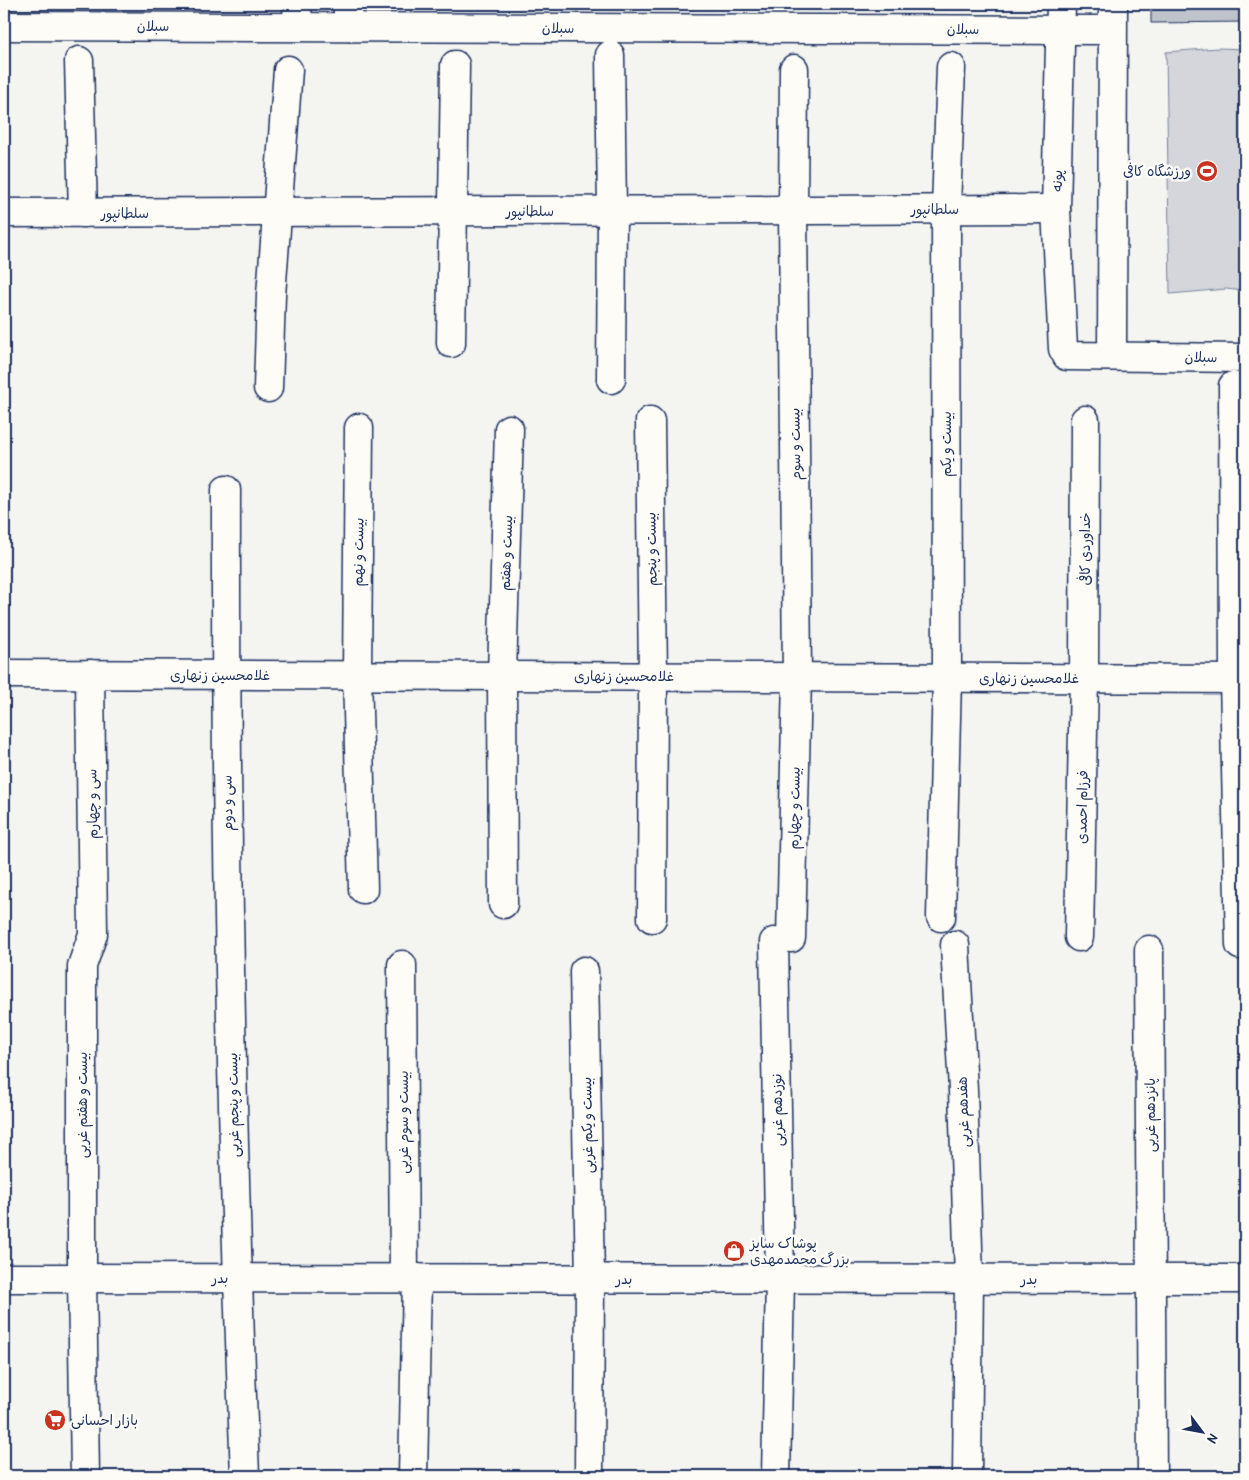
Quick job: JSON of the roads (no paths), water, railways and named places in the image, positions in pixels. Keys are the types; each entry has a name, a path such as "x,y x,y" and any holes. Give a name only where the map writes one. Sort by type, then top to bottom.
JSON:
{"street":[{"name":"سبلان","path":"4,26 298,15 1112,17"},
{"name":"پونه","path":"1061,17 1056,209 1063,349 1067,356"},
{"path":"1112,17 1112,356"},
{"path":"610,55 612,211 611,379"},
{"path":"79,60 83,213"},
{"path":"451,343 455,65"},
{"name":"بیست و یکم","path":"941,917 947,678 946,209 951,67"},
{"name":"بیست و سوم","path":"794,69 793,210 797,677"},
{"path":"268,388 277,212 288,70"},
{"name":"سلطانپور","path":"4,213 1056,209"},
{"name":"سبلان","path":"1067,356 1245,358"},
{"path":"1233,386 1240,679 1240,945"},
{"name":"خداوردی کافی","path":"1084,678 1085,420"},
{"name":"بیست و پنجم","path":"650,421 652,918"},
{"name":"بیست و نهم","path":"359,428 357,676 363,889"},
{"name":"بیست و هفتم","path":"503,904 502,676 509,429"},
{"name":"سی و دوم","path":"226,490 226,675 230,932"},
{"name":"غلامحسین زنهاری","path":"4,674 1240,679"},
{"name":"سی و چهارم","path":"90,674 93,934"},
{"name":"بیست و چهارم","path":"782,940 797,677"},
{"name":"فرزام احمدی","path":"1080,937 1084,678"},
{"name":"بیست و پنجم غربی","path":"230,932 237,1278 245,1476"},
{"name":"بیست و هفتم غربی","path":"85,1476 82,1278 82,966 93,934"},
{"name":"نوزدهم غربی","path":"776,1476 780,1279 782,940"},
{"name":"هفدهم غربی","path":"955,945 970,1279 968,1476"},
{"name":"پانزدهم غربی","path":"1149,950 1152,1476"},
{"name":"بیست و سوم غربی","path":"402,965 411,1278 413,1476"},
{"name":"بیست و یکم غربی","path":"584,971 590,1278 589,1476"},
{"name":"بدر","path":"4,1278 1245,1279"}],"place":[{"name":"ورزشگاه کافی","path":"1207,171"},
{"name":"پوشاک سایز بزرگ محمدمهدی","path":"734,1251"},
{"name":"بازار احسانی","path":"55,1420"}]}
